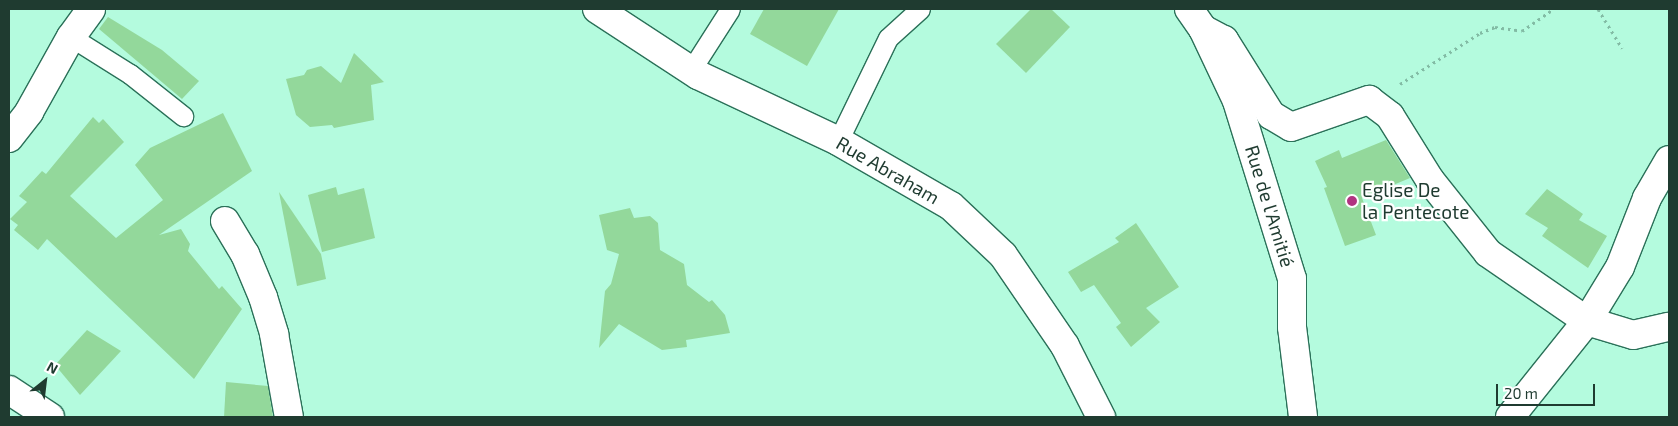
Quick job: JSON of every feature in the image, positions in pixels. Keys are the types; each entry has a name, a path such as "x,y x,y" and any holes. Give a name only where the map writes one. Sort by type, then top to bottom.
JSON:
{"street":[{"path":"9,138 28,112 71,37 91,9"},
{"name":"Rue Abraham","path":"597,9 691,70 838,141 951,206 1003,255 1065,346 1101,417"},
{"path":"1196,19 1224,40 1271,115 1291,128 1369,100 1390,116 1430,180 1488,253 1587,321 1633,334 1669,327"},
{"name":"Rue de l'Amitié","path":"1196,19 1237,101 1292,279 1295,370 1303,417"},
{"path":"1510,417 1587,321 1620,266 1647,198 1669,160"},
{"path":"225,221 245,254 263,297 274,334 289,417"},
{"path":"9,390 50,417"}],"lane":[{"path":"691,70 730,9"},
{"path":"838,141 888,38 920,9"},
{"path":"71,37 130,74 183,116"}],"path":[{"path":"1369,100 1480,33 1495,27 1522,31 1553,9"},
{"path":"1598,9 1622,48"}],"building":[{"path":"764,9 839,9 807,66 750,34"},
{"path":"1031,9 1051,9 1070,27 1026,73 996,44"},
{"path":"108,17 162,50 199,81 182,99 99,29"},
{"path":"354,53 384,82 371,85 374,120 334,128 332,125 310,127 296,115 286,79 304,75 307,70 321,66 341,83"},
{"path":"223,113 252,171 159,235 181,229 190,244 188,251 219,289 222,286 242,309 194,379 47,239 38,250 14,230 18,225 10,219 27,202 19,196 42,171 46,174 93,117 99,123 103,119 124,142 70,196 116,238 163,200 135,165 150,148"},
{"path":"1386,140 1410,178 1362,198 1376,235 1345,246 1324,188 1327,187 1315,161 1339,150 1342,158"},
{"path":"336,187 338,195 364,188 375,238 322,252 308,195"},
{"path":"1547,189 1583,214 1579,220 1607,236 1588,268 1542,236 1548,228 1525,214"},
{"path":"279,192 321,254 326,279 297,286"},
{"path":"630,208 634,218 650,216 658,223 660,250 684,264 687,285 709,302 712,300 725,315 730,333 686,340 687,347 662,350 619,324 599,348 605,291 611,284 619,254 607,250 599,215"},
{"path":"1136,223 1179,287 1146,308 1160,322 1131,347 1116,327 1121,323 1094,285 1081,292 1068,272 1119,242 1115,238"},
{"path":"87,330 121,351 80,395 55,365"},
{"path":"226,382 268,386 273,417 224,417"}],"place":[{"name":"Eglise De la Pentecote","path":"1352,201"}]}
